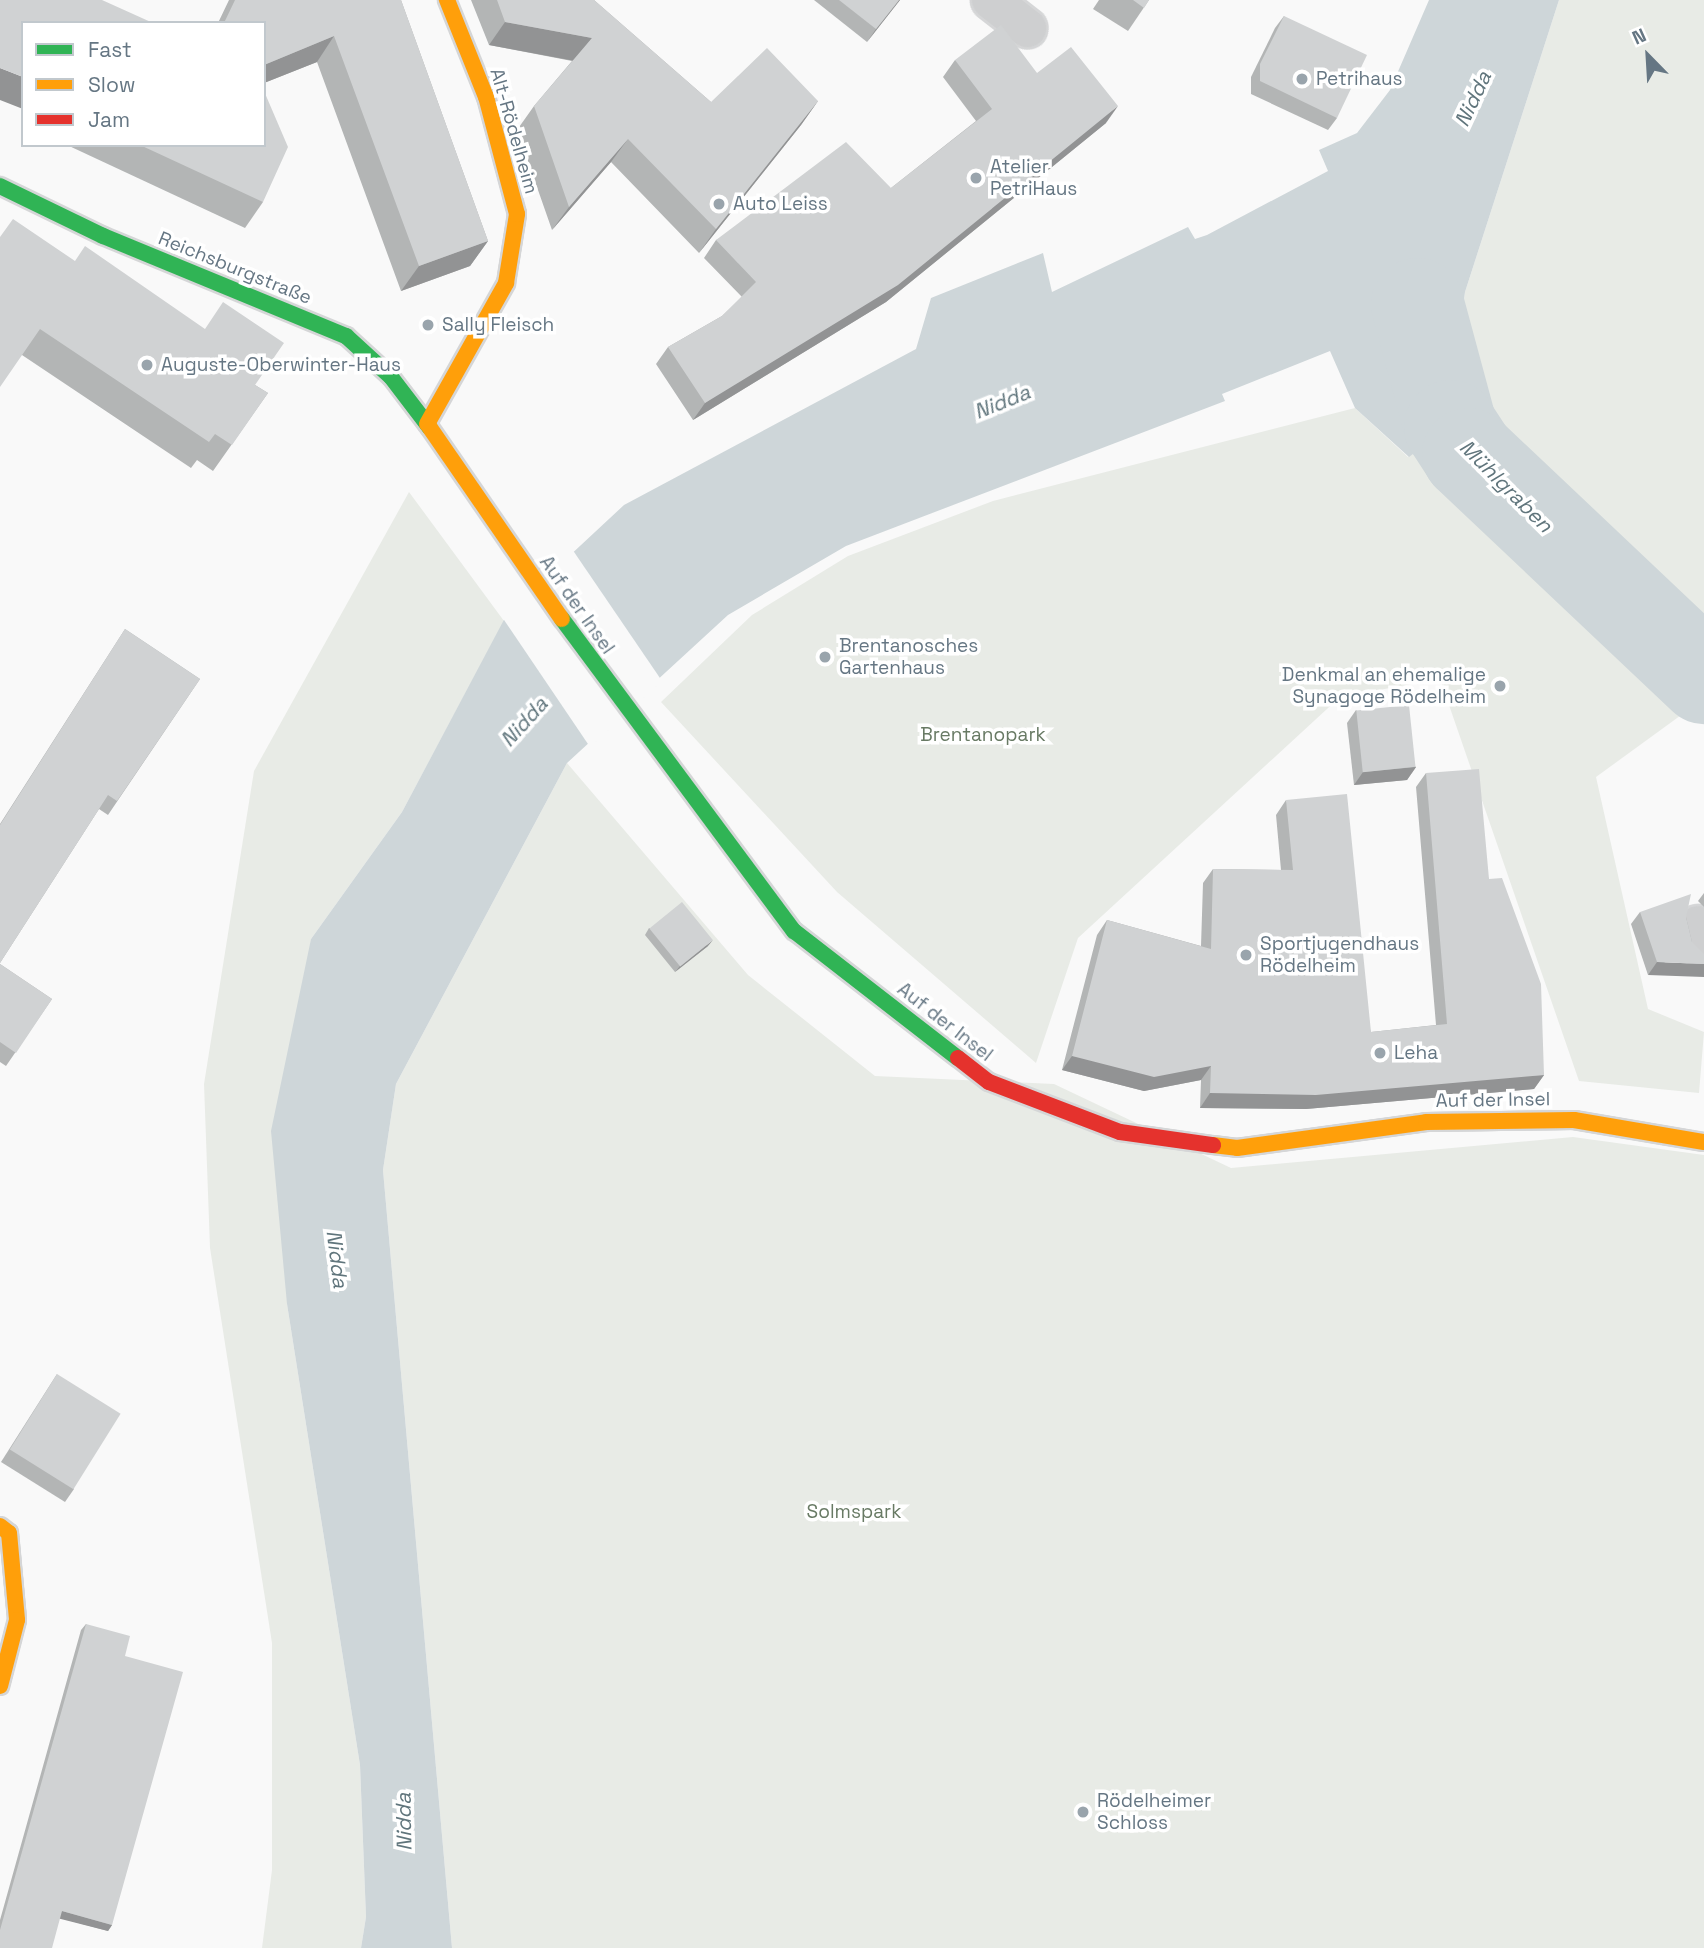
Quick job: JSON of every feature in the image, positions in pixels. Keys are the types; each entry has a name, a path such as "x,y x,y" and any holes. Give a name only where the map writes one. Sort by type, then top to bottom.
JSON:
{"main road":[{"name":"Alt-Rödelheim","path":"426,424 506,283 517,214 486,97 447,0"},
{"name":"Reichsburgstraße","path":"0,186 103,236 346,336 391,377 426,424"},
{"name":"Auf der Insel","path":"426,424 628,715 794,931 989,1082 1120,1132 1237,1148 1426,1122 1574,1120 1702,1133"},
{"path":"0,1526 9,1533 17,1620 0,1686"}],"street":[{"path":"991,0 1027,28"}],"green space":[{"name":"Brentanopark","path":"1559,0 1704,0 1704,713 1695,705 1596,777 1648,1009 1704,1032 1699,1093 1579,1081 1440,679 1340,697 1078,938 1036,1063 837,892 661,702 752,615 848,556 993,501 1355,408 1408,457 1450,426 1472,403 1457,351 1465,292"},
{"path":"409,492 504,621 402,812 311,939 287,1304 360,1765 366,1917 361,1948 262,1948 272,1870 272,1643 210,1248 204,1084 254,771"},
{"name":"Solmspark","path":"567,763 748,975 875,1076 1054,1084 1231,1168 1573,1137 1704,1155 1704,1948 452,1948 383,1170 396,1084"}],"water":[{"name":"Nidda","path":"1429,0 1559,0 1465,292 1457,351 1472,403 1450,426 1409,457 1355,408 1330,351 1222,394 1225,401 846,546 728,615 567,763 396,1084 383,1170 452,1948 361,1948 366,1917 360,1765 287,1304 271,1131 311,939 402,812 507,614 624,505 916,349 931,298 1043,253 1052,292 1188,227 1195,239 1207,235 1328,171 1319,150 1357,133 1390,90"}],"pier":[{"path":"572,549 662,681 590,747 502,617"}],"building":[{"path":"0,0 102,0 149,21 21,21 21,76 0,68"},
{"path":"235,0 401,0 488,241 419,266 334,36 266,64 266,21 225,21"},
{"path":"497,0 594,0 711,102 767,48 818,101 716,229 628,139 569,207 534,106 592,38 505,22"},
{"path":"839,0 899,0 876,29"},
{"path":"1133,0 1149,0 1144,8"},
{"name":"Petrihaus","path":"1284,16 1367,55 1337,118 1260,81 1260,64"},
{"path":"1001,25 1037,73 1071,47 1118,106 898,285 705,403 668,347 722,316 756,282 716,240 846,142 891,188 992,109 955,60"},
{"path":"266,96 288,147 263,202 144,147 266,147"},
{"name":"Auguste-Oberwinter-Haus","path":"13,219 75,261 85,246 205,329 223,302 284,343 255,385 268,393 232,445 215,434 209,442 40,329 0,387 0,237"},
{"path":"125,629 200,679 117,801 108,795 0,963 0,825"},
{"path":"1409,705 1415,767 1363,772 1356,711"},
{"path":"1479,769 1489,879 1502,878 1541,984 1544,1075 1316,1095 1210,1093 1211,1066 1154,1077 1072,1056 1107,920 1211,949 1213,869 1293,870 1286,800 1347,794 1371,1032 1447,1024 1426,773"},
{"path":"1691,894 1686,917 1692,942 1704,954 1704,964 1657,962 1640,912"},
{"path":"682,902 713,940 680,967 649,928"},
{"path":"0,964 52,999 16,1053 0,1042"},
{"path":"57,1374 121,1414 73,1489 10,1449"},
{"path":"86,1624 130,1636 125,1656 183,1672 112,1925 62,1911 52,1948 0,1948 0,1930"}],"waterway":[{"name":"Mühlgraben","path":"1417,304 1450,426 1468,454 1704,677"}],"traffic: fast":[{"path":"0,186 103,236 346,336 391,377 430,428"},
{"path":"562,619 794,931 958,1058"}],"traffic: slow":[{"path":"427,424 506,283 517,214 486,97 447,0"},
{"path":"430,428 562,619"},
{"path":"1213,1145 1237,1148 1426,1122 1574,1120 1704,1142"},
{"path":"0,1526 9,1533 17,1620 0,1686"}],"traffic: jam":[{"path":"958,1058 989,1082 1120,1132 1213,1145"}],"place":[{"name":"Petrihaus","path":"1302,79"},
{"name":"Atelier PetriHaus","path":"976,178"},
{"name":"Auto Leiss","path":"719,204"},
{"name":"Sally Fleisch","path":"428,325"},
{"name":"Auguste-Oberwinter-Haus","path":"147,365"},
{"name":"Brentanosches Gartenhaus","path":"825,657"},
{"name":"Denkmal an ehemalige Synagoge Rödelheim","path":"1500,686"},
{"name":"Sportjugendhaus Rödelheim","path":"1246,955"},
{"name":"Leha","path":"1380,1053"},
{"name":"Rödelheimer Schloss","path":"1083,1812"}]}
